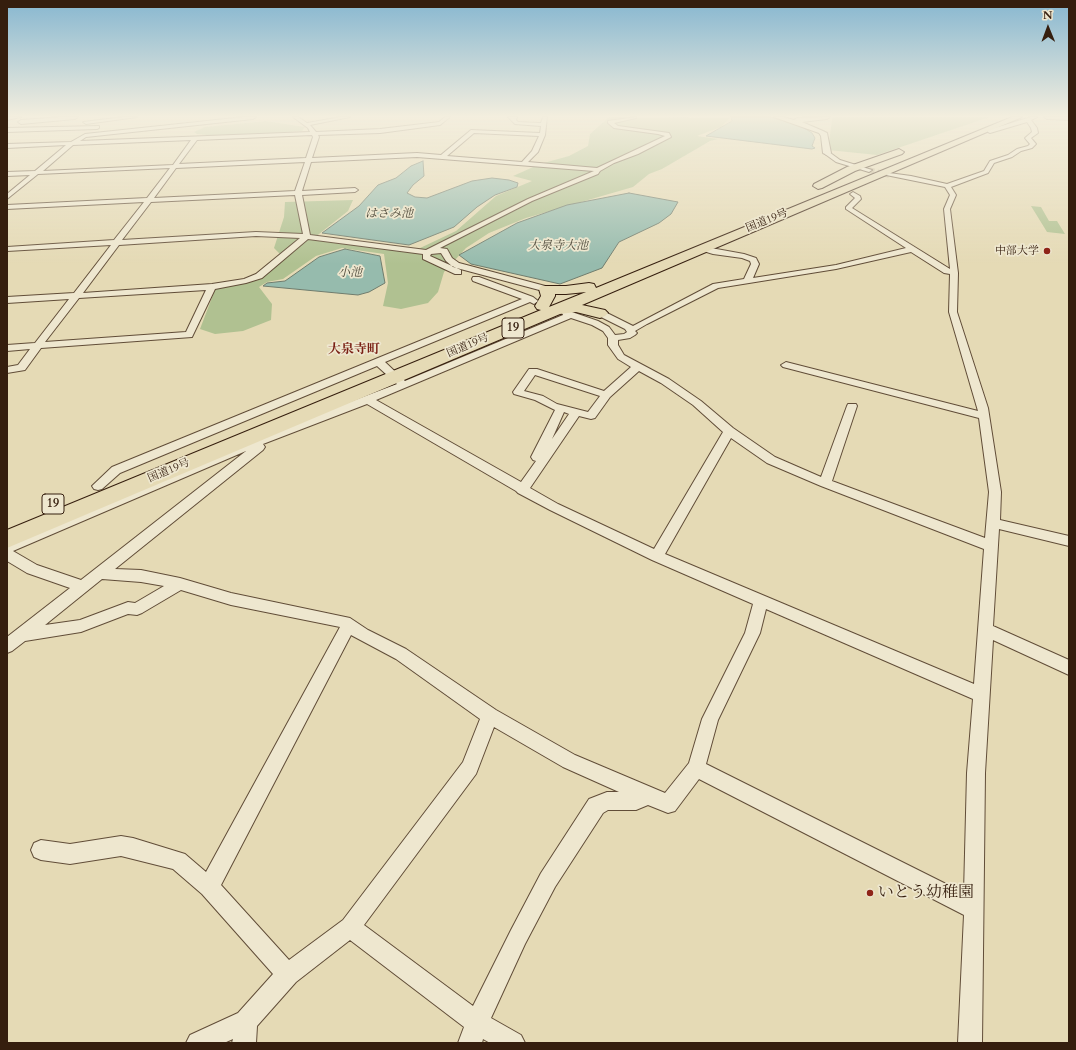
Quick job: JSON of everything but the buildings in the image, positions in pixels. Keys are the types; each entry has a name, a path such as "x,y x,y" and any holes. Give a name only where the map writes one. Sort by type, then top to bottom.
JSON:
{"highway":[{"path":"812,190 859,166"},
{"name":"国道19号","path":"593,290 795,204 892,166"},
{"path":"795,204 809,207 852,194 900,177 920,166"},
{"name":"国道19号","path":"7,539 391,373 549,307 703,248 795,204"},
{"path":"546,289 593,290 594,304 600,313 576,308 549,307 546,289"},
{"name":"国道19号","path":"7,523 98,486 391,373"}],"street":[{"path":"7,197 44,166"},
{"path":"7,174 175,166"},
{"path":"7,370 21,368 175,166"},
{"path":"306,236 298,192 307,166"},
{"path":"556,166 598,170"},
{"path":"608,166 488,220 429,251 426,257 449,269 595,323 606,329 613,338 614,345 621,357 665,382 697,403 729,431 771,460 825,483 992,546"},
{"path":"853,166 869,170"},
{"path":"888,175 911,178 946,186 986,172 990,166"},
{"path":"946,186 953,195 947,210 954,272 953,312 983,408 995,492 976,773 970,1043"},
{"path":"7,207 355,190"},
{"path":"852,194 858,197 858,199 848,208 947,271 954,272"},
{"path":"7,249 260,234 306,236 429,251 444,251 449,259 456,265 546,289"},
{"path":"7,300 212,287 246,281 259,276 306,236"},
{"path":"703,248 716,252 744,256 753,260 755,264 747,281"},
{"path":"600,313 630,329 635,328 716,286 836,267 913,249"},
{"path":"7,348 189,335 212,287"},
{"path":"7,548 260,442 368,400 391,373 549,307"},
{"path":"613,338 626,336 632,333 630,329"},
{"path":"786,365 984,416"},
{"path":"606,395 533,371 518,392 539,398 553,406 591,416 606,395 636,366"},
{"path":"368,400 522,490 658,556 982,695"},
{"path":"825,483 852,406"},
{"path":"522,490 561,408"},
{"path":"522,490 576,412"},
{"path":"658,556 729,431"},
{"path":"7,646 259,446 260,442"},
{"path":"993,522 1069,541"},
{"path":"7,554 32,570 82,586"},
{"path":"98,573 141,576 180,584 231,599 345,622 348,626 363,635 401,654 490,716 569,761 668,804 696,768 710,719 752,633 761,600"},
{"path":"20,635 81,626 128,608 137,609 180,584"},
{"path":"209,887 348,626"},
{"path":"986,630 1069,668"},
{"path":"198,1043 245,1032 288,974 350,927 470,768 490,716"},
{"path":"696,768 974,909"},
{"path":"470,1043 477,1023 518,937 548,880 596,806 607,801 636,800 647,795"},
{"path":"41,850 70,854 121,846 178,861 209,887 288,974"},
{"path":"350,927 477,1023 513,1043"}],"green space":[{"path":"536,166 667,166 649,174 633,187 526,218 489,233 466,248 444,272 438,292 428,303 401,309 383,306 388,283 384,254 342,248 316,256 283,279 267,282 259,287 272,304 271,320 243,331 215,334 200,329 216,287 259,280 285,259 274,248 284,217 285,202 353,200 348,211 314,238 365,247 418,249 456,231 496,196 532,181 513,176"},
{"path":"1031,206 1041,207 1049,221 1057,221 1065,234 1047,232"}],"water":[{"name":"はさみ池","path":"411,166 423,166 424,176 413,185 407,193 415,197 427,198 472,181 492,178 509,180 518,183 517,187 495,195 477,207 454,227 409,245 322,233 359,206 378,185 396,178"},
{"name":"大泉寺大池","path":"629,193 678,202 671,214 659,223 619,242 602,268 560,284 471,264 459,255 517,223 567,205"},
{"name":"小池","path":"345,249 380,256 385,283 369,292 358,295 263,286 267,283 285,281 319,257"}],"tunnel":[{"path":"869,170 889,175"}],"place":[{"name":"中部大学","path":"1047,251"},
{"name":"いとう幼稚園","path":"870,893"}],"district":[{"name":"大泉寺町","path":"354,350"}]}
